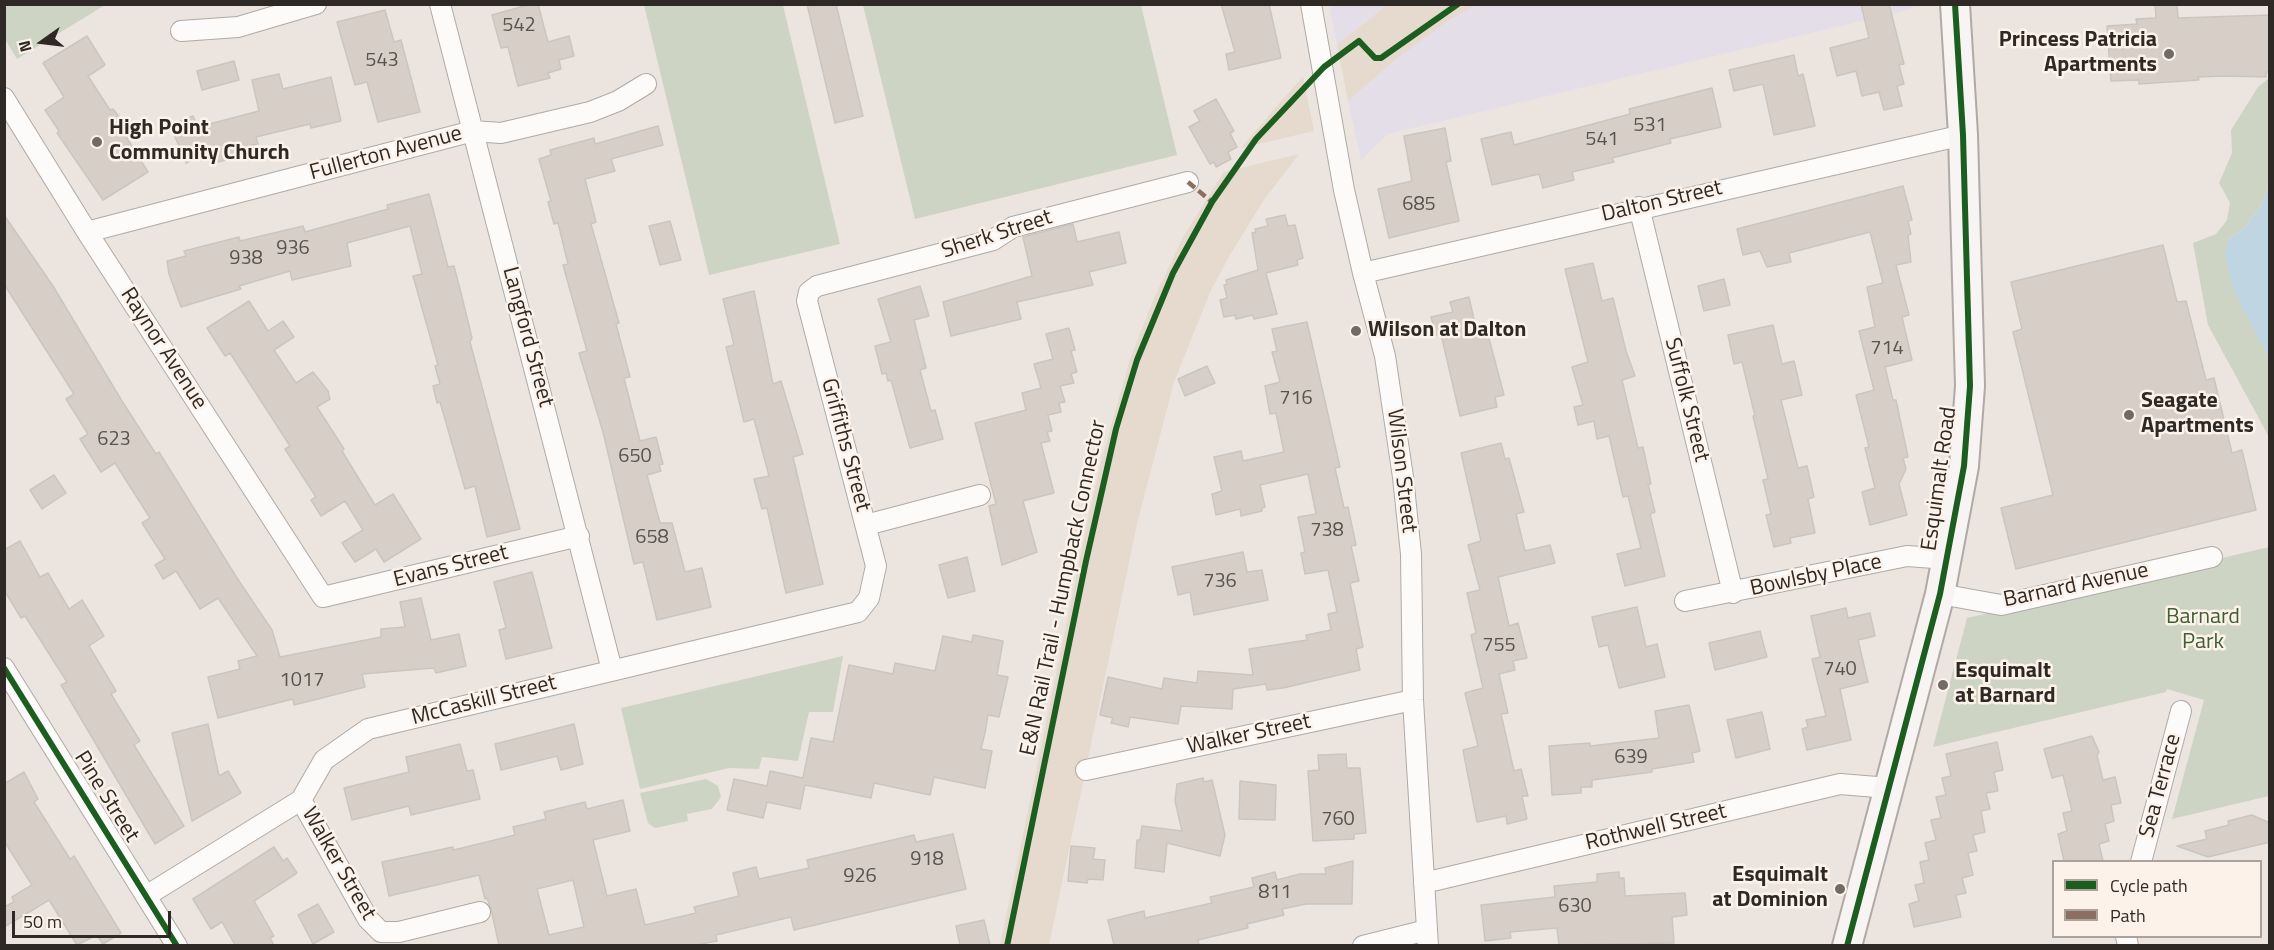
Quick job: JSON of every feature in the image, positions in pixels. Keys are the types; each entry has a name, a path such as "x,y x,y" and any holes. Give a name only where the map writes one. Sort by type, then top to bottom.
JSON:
{"main road":[{"name":"Esquimalt Road","path":"1847,945 1940,594 1964,465 1970,386 1963,135 1955,4"}],"street":[{"path":"181,32 238,27 316,4"},
{"name":"Langford Street","path":"440,4 612,670"},
{"name":"Wilson Street","path":"1311,4 1344,190 1385,356 1403,477 1411,554 1413,700 1428,938"},
{"name":"Fullerton Avenue","path":"87,232 473,131 501,133 590,112 646,84"},
{"name":"Raynor Avenue","path":"4,98 87,232 323,597"},
{"name":"Dalton Street","path":"1363,273 1639,207 1963,135"},
{"name":"Sherk Street","path":"809,292 817,286 993,240 1013,227 1188,182"},
{"name":"Suffolk Street","path":"1639,207 1733,593"},
{"name":"Griffiths Street","path":"809,292 807,301 876,566 874,584 869,598"},
{"path":"866,525 980,495"},
{"name":"Evans Street","path":"323,597 579,536"},
{"name":"Bowlsby Place","path":"1685,601 1907,556 1948,560"},
{"name":"Barnard Avenue","path":"1940,594 2001,605 2212,557"},
{"name":"McCaskill Street","path":"146,896 301,800 324,760 368,729 858,612 869,598"},
{"name":"Pine Street","path":"4,668 177,945"},
{"name":"Walker Street","path":"1086,770 1413,700"},
{"name":"Sea Terrace","path":"2141,860 2181,711"},
{"name":"Rothwell Street","path":"1424,883 1840,784 1889,788"},
{"name":"Walker Street","path":"301,800 368,920 381,932 399,932 480,912"},
{"path":"1363,945 1428,938"}],"shaded area":[{"path":"1329,5 1387,5 1337,45"},
{"path":"1387,5 1476,5 1446,22 1395,60 1348,101 1337,45"},
{"path":"1476,5 1924,6 1388,134 1361,160 1348,101 1395,60 1446,22"},
{"path":"1303,77 1314,131 1241,148 1282,100"},
{"path":"1299,154 1263,201 1230,255 1211,290 1174,382 1137,524 1049,945 1000,946 1089,514 1130,359 1155,296 1183,237 1224,172"}],"green space":[{"path":"4,5 105,5 17,59 5,39"},
{"path":"644,5 783,5 840,244 709,275"},
{"path":"863,5 1141,5 1177,155 915,219"},
{"path":"2269,78 2269,185 2261,205 2246,226 2228,240 2254,326 2269,359 2269,437 2208,325 2193,243 2216,234 2227,220 2230,203 2219,183 2232,153 2231,130 2258,87"},
{"name":"Barnard Park","path":"2269,547 2269,796 2172,819 2204,700 2167,689 2166,692 1933,747 1967,618"},
{"path":"843,656 833,712 809,712 798,761 762,757 759,769 729,768 640,789 621,708"},
{"path":"706,779 718,786 721,797 712,809 687,814 688,821 655,828 648,823 640,793"}],"water":[{"path":"2269,185 2269,359 2234,291 2225,255 2228,240 2246,226 2261,205"}],"building":[{"path":"538,4 548,42 569,36 574,56 559,60 561,69 548,73 550,78 518,86 508,47 501,48 492,15"},
{"path":"807,4 836,4 863,116 835,123"},
{"path":"1221,4 1269,4 1281,58 1229,70 1226,54 1235,52"},
{"path":"1861,4 1889,4 1904,64 1899,65 1904,84 1897,86 1902,106 1884,110 1879,92 1862,96 1856,71 1837,76 1830,48 1869,38"},
{"name":"Princess Patricia Apartments","path":"2155,4 2177,4 2178,18 2270,15 2270,72 2266,72 2266,77 2198,77 2199,80 2139,84 2139,80 2111,81 2107,26 2137,24 2136,19 2156,18"},
{"path":"385,10 394,42 401,40 420,112 378,122 367,82 355,85 337,22"},
{"name":"High Point Community Church","path":"87,36 105,65 88,76 110,110 113,109 124,123 122,130 148,172 103,200 57,133 59,131 45,110 64,97 43,63"},
{"path":"1794,55 1798,76 1803,74 1815,126 1774,135 1763,84 1734,91 1729,70"},
{"path":"234,61 239,80 202,90 197,71"},
{"path":"279,74 283,89 331,77 341,121 311,128 310,124 256,137 258,144 243,147 246,155 218,162 215,150 186,163 170,125 193,116 198,127 259,111 252,80"},
{"path":"1712,88 1721,127 1670,139 1671,143 1612,158 1614,162 1572,172 1574,180 1543,188 1539,174 1492,185 1481,139 1511,132 1514,145 1630,114 1629,109"},
{"path":"1216,99 1234,131 1230,133 1237,147 1228,152 1231,159 1216,167 1214,162 1210,164 1189,127 1200,121 1194,111"},
{"path":"658,126 663,145 611,159 615,171 585,179 596,222 591,224 619,323 616,324 630,377 624,378 640,441 656,437 663,464 659,465 661,471 647,475 660,523 672,523 685,572 702,568 711,607 657,620 643,562 634,564 603,432 579,353 587,351 563,265 568,264 558,223 554,224 548,202 551,201 539,159 551,155 550,150 594,138 595,144"},
{"path":"1445,128 1451,161 1446,162 1459,221 1389,238 1378,189 1412,181 1404,136"},
{"path":"1903,186 1912,220 1908,221 1911,234 1908,235 1911,262 1896,265 1909,315 1902,317 1912,360 1885,367 1893,400 1896,400 1908,457 1903,458 1906,469 1899,484 1907,515 1870,525 1862,492 1875,488 1865,448 1869,447 1856,395 1874,390 1859,331 1875,327 1867,287 1883,283 1870,232 1789,253 1791,262 1767,267 1760,251 1743,255 1737,229"},
{"path":"429,194 448,267 454,266 472,338 470,342 520,529 487,537 475,486 465,489 440,402 437,403 433,386 440,384 435,366 438,365 413,276 422,274 410,226 347,243 351,266 292,280 290,271 181,307 169,274 167,261 186,256 184,251 239,237 240,241 303,226 305,232 388,209 387,205"},
{"path":"4,215 53,286 122,401 156,454 159,452 272,630 280,657 381,637 381,629 405,627 400,602 421,598 431,640 459,634 466,666 436,673 434,668 362,674 365,687 294,705 293,699 218,718 208,677 240,669 238,661 257,656 218,598 200,609 176,571 163,579 155,565 165,559 142,523 150,518 115,463 101,472 80,439 88,434 66,399 74,394 4,284"},
{"path":"1285,215 1288,226 1295,225 1303,258 1297,260 1298,265 1266,273 1277,314 1254,319 1253,315 1236,319 1235,315 1224,317 1220,300 1227,298 1224,285 1227,284 1226,280 1258,270 1252,233 1256,232 1255,229 1268,226 1266,219"},
{"path":"670,221 681,260 660,265 649,226"},
{"path":"1073,224 1077,242 1119,232 1126,263 1089,272 1093,285 1017,302 1021,319 951,336 943,302 1032,276 1023,237"},
{"name":"Seagate Apartments","path":"2163,245 2177,302 2186,301 2206,380 2214,378 2232,453 2242,450 2256,510 2016,569 2001,508 2053,495 2013,332 2022,329 2011,282"},
{"path":"1593,263 1602,301 1613,298 1626,351 1635,376 1622,380 1638,448 1643,447 1651,484 1648,484 1655,512 1650,514 1665,576 1625,586 1617,554 1641,548 1628,496 1623,497 1609,436 1597,439 1594,421 1578,425 1574,407 1583,405 1572,367 1588,362 1565,269"},
{"path":"1724,279 1730,305 1704,311 1698,286"},
{"path":"920,286 929,316 914,320 926,368 920,370 931,411 935,410 943,439 910,448 891,380 888,381 886,373 882,374 875,346 891,342 878,299"},
{"path":"754,291 773,384 781,381 803,454 793,457 823,584 786,593 767,508 762,509 754,479 769,476 754,419 744,422 726,347 734,345 723,299"},
{"path":"1469,297 1477,333 1487,331 1504,395 1495,397 1497,407 1460,416 1441,334 1436,335 1431,317 1453,312 1450,302"},
{"path":"249,301 268,331 283,321 294,337 274,350 296,383 313,372 328,391 330,399 317,407 344,449 342,451 375,505 393,494 421,539 384,562 376,549 355,562 342,543 363,530 345,501 321,516 311,500 316,497 285,449 290,446 230,353 225,356 207,328"},
{"path":"1307,322 1340,467 1335,468 1344,508 1348,507 1356,545 1351,546 1359,581 1350,583 1363,647 1356,649 1360,670 1283,688 1267,690 1266,684 1233,689 1232,709 1181,706 1178,724 1130,717 1128,727 1111,723 1113,718 1100,715 1108,677 1162,689 1164,678 1197,683 1198,671 1253,675 1249,649 1307,640 1306,635 1331,630 1328,614 1337,612 1328,570 1305,574 1301,553 1305,552 1298,517 1316,514 1308,474 1260,485 1265,507 1262,511 1241,516 1240,509 1216,515 1212,494 1222,491 1214,457 1241,451 1243,461 1284,452 1276,413 1270,414 1265,386 1280,382 1272,352 1277,351 1272,329"},
{"path":"1773,325 1782,364 1794,361 1802,395 1781,400 1798,468 1807,466 1814,497 1808,499 1815,533 1790,538 1791,543 1774,547 1766,515 1771,514 1763,480 1768,479 1753,416 1755,416 1742,362 1734,364 1728,335"},
{"path":"1069,328 1075,350 1071,351 1077,372 1071,374 1074,383 1060,386 1065,402 1059,403 1061,412 1048,415 1052,431 1047,432 1050,441 1041,443 1054,493 1023,501 1037,552 1002,565 989,506 996,504 975,423 1026,410 1022,393 1041,388 1034,364 1053,359 1046,334"},
{"path":"1207,366 1215,383 1185,396 1178,379"},
{"path":"1501,443 1505,459 1509,458 1524,512 1516,514 1525,551 1550,545 1555,563 1498,577 1509,626 1518,623 1527,658 1513,661 1515,670 1499,674 1508,713 1501,714 1514,771 1521,769 1528,796 1522,796 1527,819 1507,824 1506,816 1477,822 1463,750 1478,746 1465,693 1483,688 1471,635 1476,633 1467,593 1480,590 1468,545 1481,541 1461,453"},
{"path":"54,475 66,493 42,509 30,490"},
{"path":"20,541 40,577 48,573 69,609 82,600 104,636 89,646 116,691 111,694 140,741 134,745 184,826 155,844 61,685 67,682 25,616 21,618 4,590 4,550"},
{"path":"1243,552 1247,572 1262,570 1268,600 1194,615 1190,592 1178,595 1172,567"},
{"path":"967,557 975,591 948,598 939,565"},
{"path":"532,572 552,648 506,659 499,630 506,628 494,582"},
{"path":"1637,607 1646,647 1657,644 1665,677 1619,688 1608,645 1599,647 1592,617"},
{"path":"1846,608 1848,618 1870,613 1875,636 1858,640 1868,682 1840,689 1851,740 1807,750 1802,729 1808,727 1806,720 1826,716 1812,659 1820,657 1811,616"},
{"path":"1760,631 1767,657 1715,670 1709,643"},
{"path":"973,635 1003,641 997,675 1008,677 999,717 988,715 981,749 992,751 985,788 934,777 930,795 874,783 871,798 805,785 800,809 767,802 763,818 727,810 734,779 767,786 770,771 803,778 811,738 833,742 849,665 893,674 895,663 935,671 943,636 972,642"},
{"path":"1689,705 1700,751 1692,753 1694,762 1652,769 1652,772 1592,780 1592,787 1581,787 1581,793 1552,795 1549,746 1590,743 1590,746 1659,738 1655,711"},
{"path":"1762,712 1770,749 1736,758 1727,720"},
{"path":"208,724 219,776 228,771 241,793 192,821 172,733"},
{"path":"574,724 583,764 561,770 557,756 501,770 495,744"},
{"path":"2092,736 2099,752 2097,756 2103,780 2115,777 2121,803 2111,805 2114,821 2105,824 2109,841 2099,844 2103,860 2064,860 2058,834 2067,831 2063,813 2072,811 2063,775 2052,778 2044,749"},
{"path":"1997,742 2003,770 1994,772 1998,791 1986,793 1990,809 1981,811 1985,832 1973,835 1977,851 1968,853 1973,875 1962,878 1966,893 1956,895 1961,917 1914,927 1909,904 1919,901 1915,885 1924,883 1920,862 1929,860 1925,843 1936,840 1931,820 1941,818 1936,797 1946,795 1942,778 1951,776 1946,754"},
{"path":"460,744 467,771 473,770 480,799 411,815 409,806 352,820 344,788 409,772 406,757"},
{"path":"1346,754 1347,768 1360,768 1366,833 1354,834 1354,839 1313,841 1308,771 1319,770 1318,755"},
{"path":"24,772 38,799 34,802 70,859 74,856 121,933 103,944 97,935 77,945 49,900 4,927 4,907 14,902 12,897 32,885 4,841 4,784"},
{"path":"1203,778 1204,782 1212,780 1225,835 1220,856 1167,843 1164,872 1135,868 1137,840 1140,840 1142,826 1182,831 1175,801 1177,784"},
{"path":"1240,781 1276,785 1275,820 1239,819"},
{"path":"623,800 630,831 593,840 607,896 636,889 645,925 696,913 694,907 739,896 733,873 756,867 759,879 809,868 807,860 914,835 916,842 953,834 966,889 794,930 791,917 716,935 717,941 696,945 499,945 491,909 487,898 485,899 479,875 389,896 382,862 453,847 453,850 515,835 513,827 546,819 544,812 585,802 587,809","holes":["573,880 584,927 549,935 537,889"]},
{"path":"2252,815 2270,823 2270,842 2208,857 2177,846 2207,839 2205,831 2229,825 2228,821"},
{"path":"1071,846 1095,848 1093,859 1105,860 1103,880 1088,879 1087,883 1068,881"},
{"path":"274,847 283,861 287,858 297,873 254,901 274,936 270,938 274,945 235,945 222,922 211,929 193,899"},
{"path":"1353,861 1352,904 1306,904 1282,909 1284,915 1247,924 1248,928 1198,940 1199,945 1114,945 1108,920 1144,911 1145,918 1212,903 1210,897 1254,887 1252,878 1275,872 1277,880 1300,874 1326,874 1325,868"},
{"path":"1619,872 1619,878 1624,878 1625,896 1685,893 1687,915 1672,917 1674,943 1559,945 1557,928 1510,932 1511,938 1485,941 1481,905 1555,897 1554,886 1597,882 1597,874"},
{"path":"318,904 334,932 313,944 298,915"},
{"path":"984,920 990,945 960,945 956,926"}],"marked path":[{"path":"1188,182 1212,202"}],"cycle path":[{"name":"E&N Rail Trail - Humpback Connector","path":"1007,946 1086,561 1116,429 1137,360 1173,273 1212,202 1256,139 1324,67 1359,41 1375,58 1381,58 1458,4"},
{"path":"1847,946 1940,594 1964,466 1970,386 1963,135 1955,4"},
{"path":"4,668 177,946"}],"place":[{"name":"Princess Patricia Apartments","path":"2169,54"},
{"name":"High Point Community Church","path":"97,142"},
{"name":"Wilson at Dalton","path":"1356,331"},
{"name":"Seagate Apartments","path":"2129,415"},
{"name":"Esquimalt at Barnard","path":"1943,685"},
{"name":"Esquimalt at Dominion","path":"1840,889"}]}
